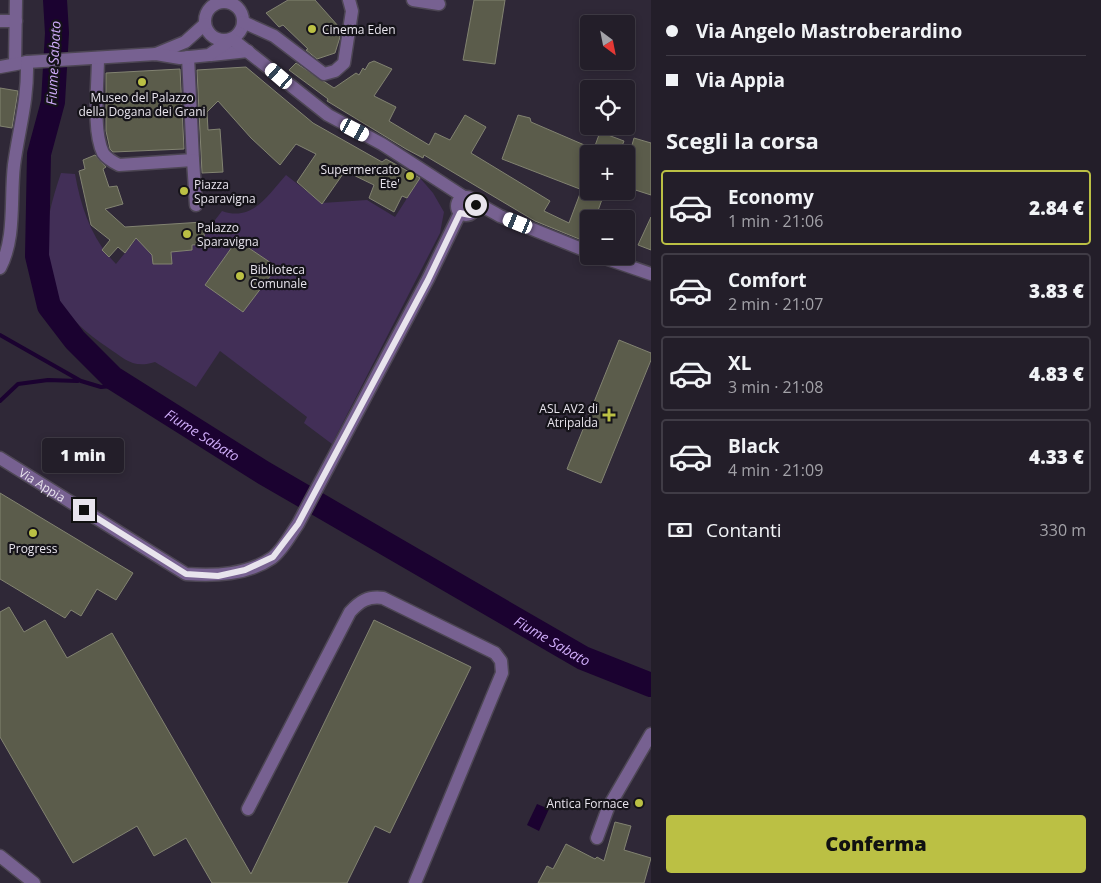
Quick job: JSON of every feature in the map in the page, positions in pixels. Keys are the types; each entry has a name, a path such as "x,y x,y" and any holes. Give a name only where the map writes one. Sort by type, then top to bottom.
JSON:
{"street":[{"path":"0,268 8,253 14,166 28,91 25,62 16,21 16,0"},
{"path":"242,25 274,36 324,74 335,71 344,64 352,11 350,0"},
{"path":"413,0 439,4"},
{"path":"156,54 185,42 204,24 211,3 222,2 237,4 242,25 265,63"},
{"path":"0,21 16,21"},
{"path":"204,24 214,38 220,40 232,38 265,63 305,99 328,115 438,178 466,208 500,216 580,248"},
{"path":"209,55 232,38 242,25"},
{"path":"0,67 25,62 156,54 188,57 248,51"},
{"path":"188,57 196,205"},
{"path":"93,58 98,134 104,153 110,160 119,165 193,160"},
{"name":"Via Appia","path":"0,458 186,574 218,576 245,570 273,557 298,524 446,241 466,208"},
{"path":"625,265 651,274"},
{"path":"248,809 350,612 359,602 372,596 383,598 495,653 501,661 502,673 415,883"},
{"path":"596,838 608,808 651,734"},
{"path":"0,856 34,883"}],"shaded area":[{"path":"61,173 75,174 84,211 94,234 100,245 116,264 137,238 152,251 153,264 172,263 171,252 192,250 192,245 203,225 212,224 222,211 243,213 251,210 266,198 286,175 322,203 367,200 395,217 420,178 433,193 444,212 440,233 332,444 304,423 307,417 220,351 196,387 155,362 141,364 124,359 84,329 67,311 55,292 48,271 46,249 47,225"},
{"path":"537,804 549,809 539,831 527,825"}],"building":[{"name":"Cinema Eden","path":"288,0 315,0 339,27 335,31 340,37 335,53 317,59 283,25 279,27 266,13"},
{"path":"474,0 505,0 495,64 463,60"},
{"path":"374,61 392,69 374,96 396,107 389,121 429,145 435,133 450,140 465,115 486,127 471,153 550,201 544,211 569,223 580,194 580,200 602,200 598,210 580,210 580,239 535,221 424,155 423,158 406,149 327,101 328,99 289,70 296,63 334,88 356,73 359,75 369,63"},
{"path":"246,67 313,123 382,162 386,159 420,178 407,198 402,196 394,212 369,198 374,185 345,171 322,204 297,182 316,154 296,144 280,165 251,138 218,101 207,112 208,130 220,129 223,172 202,173 197,70"},
{"path":"180,69 184,149 113,152 110,149 106,131 106,73"},
{"path":"0,88 18,91 12,128 0,126"},
{"path":"518,115 530,118 531,122 584,145 580,145 580,189 502,159"},
{"path":"599,135 608,135 624,141 622,145 595,145"},
{"path":"634,138 651,143 651,195 635,190 635,145 632,145"},
{"path":"95,155 106,167 103,169 109,187 117,186 123,204 105,209 125,227 203,222 205,244 192,245 192,250 171,252 172,264 153,264 152,255 136,238 125,253 118,247 109,257 102,250 110,240 91,225 79,171 85,169 83,160"},
{"path":"651,217 651,250 638,245"},
{"name":"Biblioteca Comunale","path":"237,240 277,267 243,312 205,285"},
{"name":"ASL AV2 di Atripalda","path":"619,340 651,353 651,360 601,483 567,469"},
{"name":"Progress","path":"0,493 133,573 116,600 97,589 81,616 71,610 65,618 0,579"},
{"path":"9,607 24,632 45,620 67,658 112,633 251,874 374,620 471,667 390,833 375,826 347,883 212,883 186,838 154,856 137,826 73,863 0,737 0,612"},
{"path":"615,822 631,826 624,850 651,858 644,883 538,883 547,866 553,869 566,844 595,859 597,857 604,861"}],"waterway":[{"name":"Fiume Sabato","path":"55,0 57,33 53,102 39,154 37,256 49,306 75,340 113,378 264,473 583,658 651,685"},
{"path":"0,335 81,381 101,387 123,385"},
{"path":"0,401 18,384 48,380 78,381"}],"place":[{"name":"Cinema Eden","path":"312,29"},
{"name":"Museo del Palazzo della Dogana dei Grani","path":"142,82"},
{"name":"Supermercato Ete'","path":"410,176"},
{"name":"Piazza Sparavigna","path":"184,191"},
{"name":"Palazzo Sparavigna","path":"187,234"},
{"name":"Biblioteca Comunale","path":"240,276"},
{"name":"ASL AV2 di Atripalda","path":"609,415"},
{"name":"Progress","path":"33,533"},
{"name":"Antica Fornace","path":"639,803"}],"route":[{"path":"84,510 186,574 218,576 245,570 273,557 298,524 428,280 460,213 464,216 470,215 476,208 476,205"}]}
